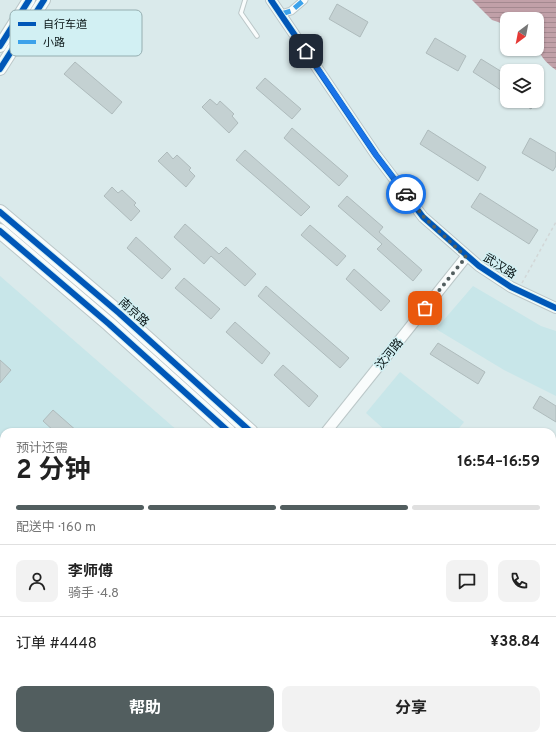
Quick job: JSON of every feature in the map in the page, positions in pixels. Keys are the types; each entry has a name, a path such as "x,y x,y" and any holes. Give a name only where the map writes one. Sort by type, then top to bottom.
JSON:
{"highway":[{"name":"南京路","path":"3,213 119,313 248,428"},
{"path":"0,231 109,324 226,428"}],"main road":[{"path":"23,10 29,0"},
{"path":"38,10 44,0"},
{"path":"0,46 10,30"},
{"path":"0,69 10,53"}],"street":[{"name":"武汉路","path":"271,0 376,155 424,217 466,257 511,287 556,308"},
{"path":"281,14 292,11 304,0"},
{"name":"汶河路","path":"329,428 466,257"}],"lane":[{"path":"245,0 241,13 257,36"}],"path":[{"path":"522,283 556,222"}],"shaded area":[{"path":"472,0 556,0 556,70 542,56 544,56 544,12 500,12 500,23 492,20"},
{"path":"0,276 174,428 0,428"},
{"path":"473,286 541,326 556,331 556,396 504,370 436,329"},
{"path":"400,372 464,422 459,428 383,428 366,413"}],"building":[{"path":"337,4 368,22 360,37 329,19"},
{"path":"435,38 466,56 458,71 426,53"},
{"path":"481,59 500,71 500,89 473,72"},
{"path":"75,62 122,102 112,114 64,74"},
{"path":"265,78 301,109 292,119 256,88"},
{"path":"210,99 217,105 220,101 234,114 232,116 238,123 229,133 202,107"},
{"path":"292,128 348,176 339,186 284,138"},
{"path":"428,130 486,167 478,181 420,144"},
{"path":"530,138 556,153 556,166 553,171 522,153"},
{"path":"245,150 310,207 301,216 236,160"},
{"path":"167,152 173,159 177,155 191,168 189,170 195,176 186,187 158,161"},
{"path":"112,187 118,193 122,190 136,203 134,205 140,211 131,221 104,196"},
{"path":"480,193 538,230 529,244 471,207"},
{"path":"347,196 383,227 379,232 422,270 413,281 377,249 382,244 338,206"},
{"path":"185,224 219,254 226,247 256,274 245,286 211,256 204,264 174,237"},
{"path":"310,225 346,256 337,266 301,235"},
{"path":"136,237 171,269 162,279 127,248"},
{"path":"354,269 390,301 381,311 346,279"},
{"path":"184,278 220,309 211,319 175,288"},
{"path":"266,286 349,358 340,368 258,296"},
{"path":"235,322 270,353 262,364 226,332"},
{"path":"438,343 485,372 478,384 430,354"},
{"path":"0,360 11,370 0,383"},
{"path":"283,365 318,396 309,407 274,375"},
{"path":"540,396 556,406 556,422 533,408"},
{"path":"53,410 73,428 51,428 43,421"}],"marked path":[{"path":"281,14 291,11 304,0"}],"cycle path":[{"path":"23,10 29,0"},
{"path":"38,10 44,0"},
{"path":"271,0 376,155 423,217 479,266 511,287 556,308"},
{"path":"0,46 10,30"},
{"path":"0,69 10,53"},
{"path":"0,212 119,313 247,428"},
{"path":"0,231 109,324 225,428"}],"way so far":[{"path":"406,194 424,217 466,257 425,308"}],"route":[{"path":"306,51 376,155 406,194"}]}
